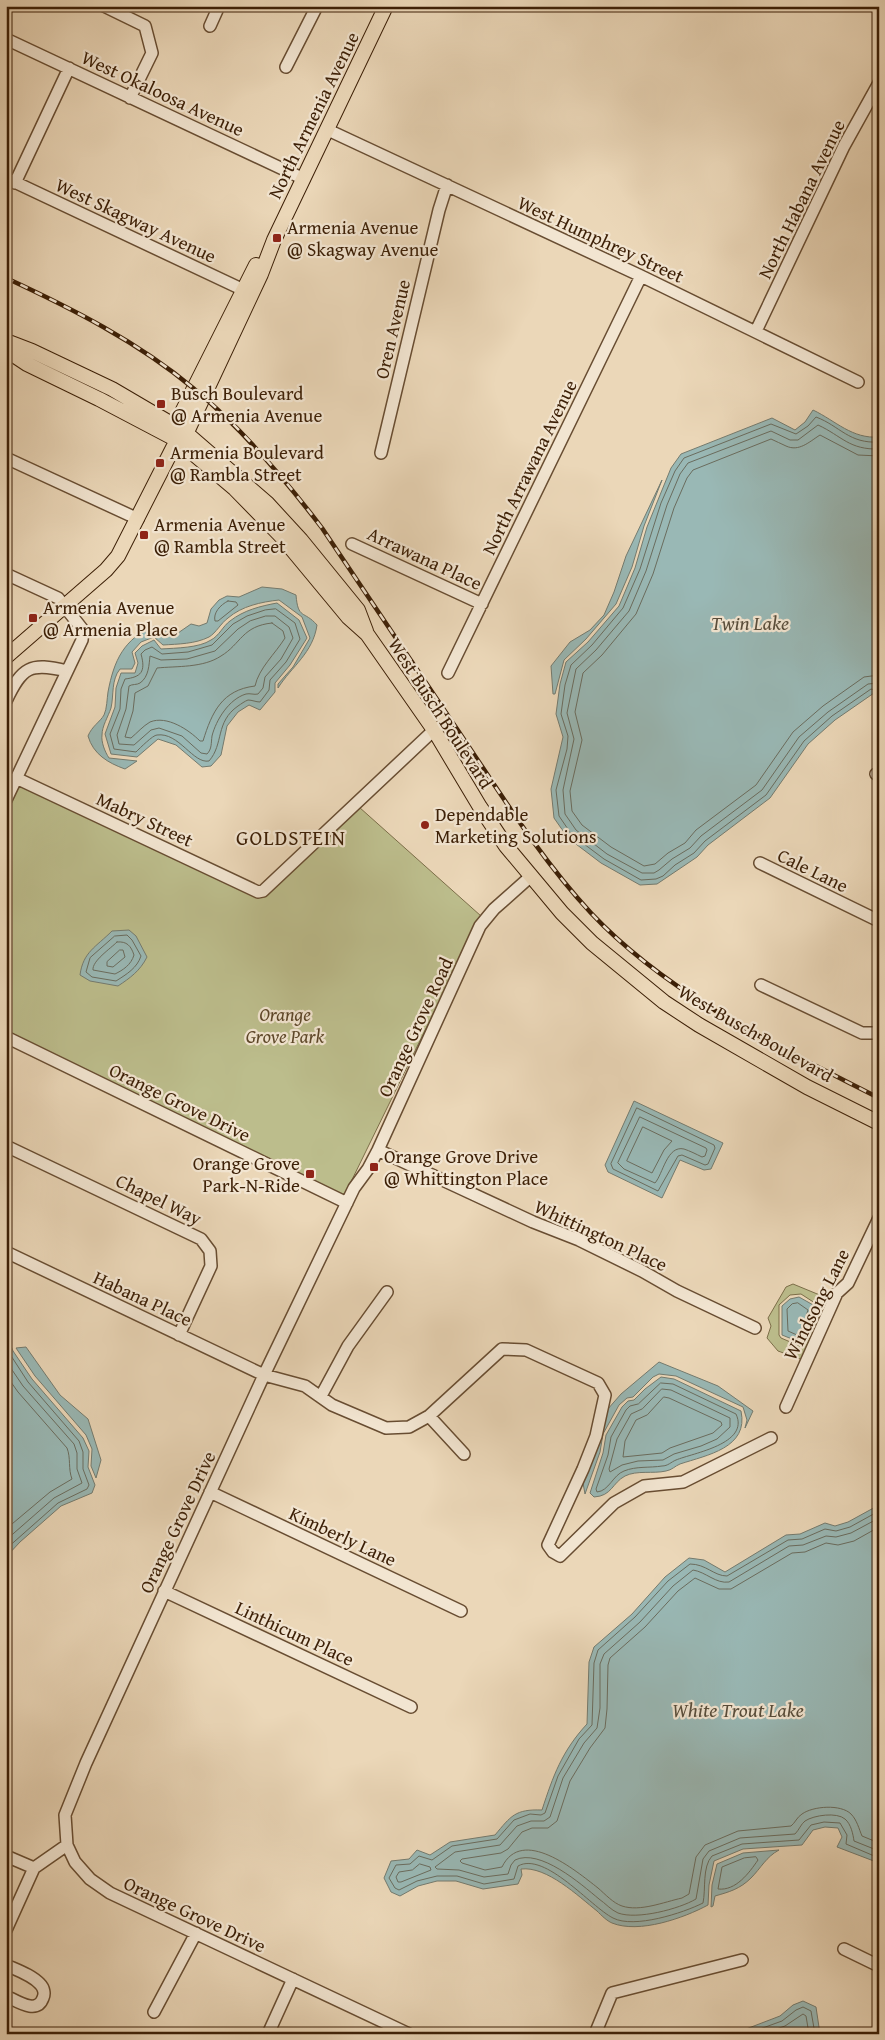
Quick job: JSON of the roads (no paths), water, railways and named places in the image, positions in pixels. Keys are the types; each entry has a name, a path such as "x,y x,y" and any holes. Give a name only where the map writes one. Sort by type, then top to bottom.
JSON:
{"main road":[{"name":"North Armenia Avenue","path":"6,657 106,570 118,556 138,519 247,291 269,255 274,240 386,6"},
{"name":"West Busch Boulevard","path":"6,341 32,350 112,389 179,433 280,535 348,617 367,634 434,730 480,807 530,876 592,944 664,1002 707,1030 807,1087 879,1123"},
{"name":"West Busch Boulevard","path":"6,350 27,364 100,399 179,433"}],"street":[{"path":"104,6 145,26 152,54 130,98"},
{"path":"210,26 219,6"},
{"path":"286,67 317,6"},
{"name":"West Okaloosa Avenue","path":"6,39 304,179"},
{"path":"11,181 69,68"},
{"name":"North Habana Avenue","path":"756,332 844,146 879,83"},
{"name":"West Humphrey Street","path":"328,130 641,276 858,382"},
{"name":"West Skagway Avenue","path":"11,181 247,291"},
{"name":"Oren Avenue","path":"381,453 439,210 447,185"},
{"name":"North Arrawana Avenue","path":"448,673 641,276"},
{"path":"6,458 138,519"},
{"name":"Arrawana Place","path":"352,544 482,604"},
{"path":"6,574 58,598 83,630 82,640 8,793"},
{"path":"6,701 22,674 34,667 49,667 67,671"},
{"name":"Mabry Street","path":"16,778 258,892 263,890 434,730"},
{"name":"Cale Lane","path":"760,863 879,921"},
{"name":"Orange Grove Road","path":"347,1203 378,1150 480,926 494,909 530,876"},
{"path":"762,985 862,1033 879,1034"},
{"name":"Orange Grove Drive","path":"6,1037 347,1203 264,1374 71,1796 65,1815 67,1844 75,1862 80,1868 90,1879 110,1893 409,2034"},
{"name":"Chapel Way","path":"6,1146 201,1239 210,1251 211,1266 179,1335"},
{"name":"Whittington Place","path":"378,1150 533,1222 580,1240 642,1271 676,1291 755,1328"},
{"name":"Windsong Lane","path":"786,1407 838,1293 848,1283 879,1218"},
{"name":"Habana Place","path":"6,1252 264,1374 304,1386 332,1405 386,1428 409,1427 429,1416 502,1349 526,1350 598,1383 606,1395 596,1436 584,1470 548,1545 552,1552 560,1556 614,1503 644,1486 683,1482 771,1438"},
{"path":"320,1396 348,1346 387,1292"},
{"path":"429,1416 464,1454"},
{"name":"Kimberly Lane","path":"210,1492 461,1611"},
{"name":"Linthicum Place","path":"164,1591 411,1707"},
{"path":"6,1930 34,1868 67,1844"},
{"path":"6,1856 34,1868"},
{"path":"154,2012 196,1933"},
{"path":"844,1949 879,1966"},
{"path":"596,2034 612,1993 742,1960"},
{"path":"6,1965 37,1981 42,1986 44,1997 40,2004 27,2006 6,1996"},
{"path":"268,2034 293,1979"}],"water":[{"name":"Twin Lake","path":"813,410 852,432 869,437 879,437 879,697 874,693 835,720 808,744 770,798 708,845 697,857 657,884 640,885 601,863 568,838 554,818 551,789 563,737 556,714 560,684 566,662 588,642 619,606 635,568 647,527 671,468 681,454 772,418 795,430 805,422"},
{"path":"662,480 644,526 632,567 616,604 586,639 564,660 555,694 553,694 551,666 570,642 590,630 604,615 626,556"},
{"path":"262,587 282,589 296,595 300,612 317,625 315,635 307,651 278,688 278,684 293,667 310,638 302,617 279,600 259,603 239,610 225,620 212,635 198,641 163,645 154,637 141,642 132,652 135,663 132,669 120,669 117,673 111,708 102,732 103,744 109,758 137,761 125,769 107,761 97,753 88,736 104,715 110,681 117,660 128,644 135,637 154,626 178,633 191,624 199,626 207,623 211,609 219,600 227,596 239,597"},
{"path":"277,603 299,620 307,638 290,665 275,683 275,692 260,710 249,705 238,712 227,726 221,755 211,766 202,767 176,745 158,739 137,757 111,754 105,734 115,707 116,688 121,673 135,673 138,663 135,653 142,646 154,640 161,649 200,645 219,634 235,617 259,607"},
{"path":"129,930 136,936 147,957 134,974 118,986 90,981 80,975 87,955 112,931"},
{"path":"634,1101 723,1143 711,1169 704,1170 680,1160 662,1198 608,1172 605,1165"},
{"path":"799,1297 815,1306 802,1343 782,1335 782,1306 790,1299"},
{"path":"6,1339 8,1339 13,1351 32,1379 83,1438 89,1451 88,1467 95,1485 92,1493 61,1506 6,1557"},
{"path":"26,1347 60,1395 88,1419 101,1460 96,1478 91,1466 92,1449 86,1435 35,1376 16,1348"},
{"path":"659,1362 718,1386 753,1411 745,1428 747,1420 743,1407 676,1376 659,1374 653,1377 633,1397 627,1398 619,1405 603,1434 600,1452 585,1494 583,1483 587,1464 607,1410 621,1394"},
{"path":"661,1377 674,1379 741,1411 742,1424 739,1434 724,1448 713,1453 661,1472 630,1474 621,1479 605,1494 594,1497 590,1493 603,1453 606,1435 622,1407 628,1401 634,1400"},
{"name":"White Trout Lake","path":"879,1505 879,1863 837,1847 842,1837 838,1828 825,1827 813,1830 802,1845 743,1849 714,1861 709,1885 708,1905 687,1915 661,1923 635,1927 610,1922 562,1883 531,1869 521,1869 522,1875 518,1884 483,1889 456,1881 437,1881 418,1886 400,1896 391,1892 384,1878 391,1861 409,1859 417,1850 430,1855 450,1842 495,1835 510,1818 519,1812 542,1810 559,1764 578,1734 587,1724 589,1662 594,1647 632,1614 665,1577 689,1558 704,1560 725,1572 786,1535 800,1534 825,1523 835,1526 848,1522"},
{"path":"779,1850 743,1885 715,1896 713,1906 711,1907 712,1885 717,1864 743,1853"},
{"path":"803,2001 816,2007 820,2034 733,2034 780,2016 793,2005"}],"railway":[{"path":"6,278 55,301 103,327 172,371 211,403 262,454 322,528 507,804 555,871 591,913 622,943 655,970 727,1018 879,1098"}],"place":[{"name":"Armenia Avenue @ Skagway Avenue","path":"277,238"},
{"name":"Busch Boulevard @ Armenia Avenue","path":"161,404"},
{"name":"Armenia Boulevard @ Rambla Street","path":"160,463"},
{"name":"Armenia Avenue @ Rambla Street","path":"144,535"},
{"name":"Armenia Avenue @ Armenia Place","path":"33,618"},
{"name":"Dependable Marketing Solutions","path":"425,825"},
{"name":"Orange Grove Drive @ Whittington Place","path":"374,1167"},
{"name":"Orange Grove Park-N-Ride","path":"310,1174"}],"district":[{"name":"GOLDSTEIN","path":"291,838"}],"park label":[{"name":"Orange Grove Park","path":"285,1025"}]}
